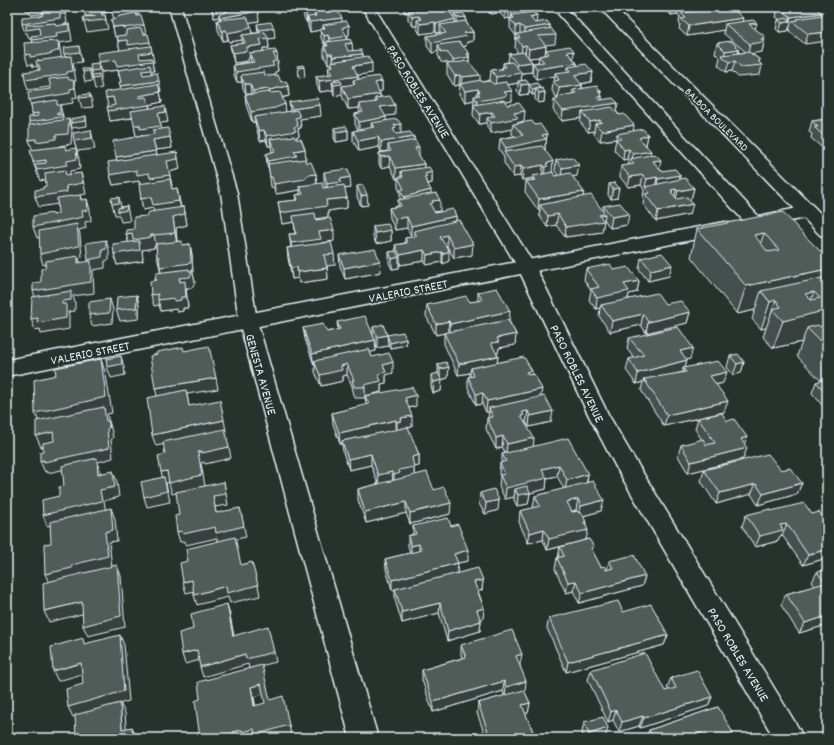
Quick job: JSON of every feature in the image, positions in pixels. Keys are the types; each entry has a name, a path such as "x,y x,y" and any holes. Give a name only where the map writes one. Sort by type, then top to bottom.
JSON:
{"street":[{"name":"GENESTA AVENUE","path":"175,7 229,193 248,322 364,738"},
{"name":"PASO ROBLES AVENUE","path":"368,7 526,266 598,414 624,461 789,738"},
{"path":"558,7 755,222"},
{"name":"BALBOA BOULEVARD","path":"606,7 827,231"},
{"name":"VALERIO STREET","path":"7,368 808,212"}],"building":[{"path":"41,7 64,7 65,14 60,14 60,18 22,24 22,17 43,15"},
{"path":"84,7 101,7 102,15 105,15 106,20 84,22 83,17 96,16 85,16"},
{"path":"111,7 136,7 137,8 112,11"},
{"path":"225,7 256,7 258,11 220,18 219,14 227,12"},
{"path":"331,7 333,11 337,10 342,18 310,22 307,17 316,16 314,12 306,14 303,8"},
{"path":"446,7 455,19 436,24 435,22 420,24 417,20 421,19 419,16 412,17 408,11"},
{"path":"504,7 526,7 528,10 512,12"},
{"path":"682,7 698,7 685,9"},
{"path":"731,7 743,18 689,26 681,19 686,18 681,13"},
{"path":"778,7 815,7 822,13 791,17"},
{"path":"533,12 537,15 530,17 535,23 547,21 550,25 525,29 520,25 516,26 510,19 514,18 512,15"},
{"path":"136,13 137,16 141,15 144,25 123,28 123,26 113,27 111,20 120,16"},
{"path":"463,13 466,17 457,18 454,14"},
{"path":"822,15 827,19 827,32 808,34 792,21 798,20 797,19"},
{"path":"247,17 251,26 244,30 227,33 226,30 222,31 217,20"},
{"path":"787,18 791,21 782,23 778,20"},
{"path":"753,20 757,23 749,24 763,35 765,38 761,39 764,42 750,44 725,24"},
{"path":"346,21 349,25 342,28 347,36 330,39 328,35 324,36 320,29 325,28 323,25"},
{"path":"465,21 473,32 464,33 467,36 432,43 427,36 446,33 440,25"},
{"path":"271,22 274,28 259,30 257,24"},
{"path":"55,23 56,26 69,24 69,31 56,33 57,37 31,40 31,36 40,35 39,28 26,30 26,25"},
{"path":"141,28 143,34 148,34 150,42 128,45 127,40 118,41 117,36 126,35 126,30"},
{"path":"551,28 556,35 538,36 546,46 529,49 526,45 522,46 516,38 520,38 517,34"},
{"path":"265,32 268,38 260,39 262,45 247,47 247,51 233,53 230,45 245,43 242,35"},
{"path":"350,39 352,43 345,44 348,51 361,50 363,54 333,57 332,54 328,54 324,46 328,46 326,42"},
{"path":"58,41 59,50 49,54 30,57 30,54 25,55 24,43"},
{"path":"731,41 739,49 725,51 717,43"},
{"path":"459,42 469,53 467,54 469,57 453,60 448,53 441,52 438,45"},
{"path":"79,46 80,52 64,54 63,48"},
{"path":"151,46 152,52 139,54 140,59 151,58 152,61 117,66 116,60 99,62 98,53"},
{"path":"570,46 574,51 567,52 577,63 537,69 533,63 544,62 539,56 549,54 546,50"},
{"path":"275,50 277,53 273,53 277,61 272,62 274,66 236,72 233,65 254,62 249,53"},
{"path":"524,52 532,62 517,64 509,54"},
{"path":"749,52 760,60 758,61 762,65 741,67 735,61 729,62 721,55"},
{"path":"71,56 73,71 67,72 67,74 25,80 24,72 40,70 36,61"},
{"path":"368,56 372,63 353,66 358,76 319,81 316,76 332,74 328,67 333,66 331,62"},
{"path":"468,61 480,75 462,77 460,75 455,76 447,64"},
{"path":"512,62 522,73 496,77 491,70 503,69 502,67 506,67 503,63"},
{"path":"98,63 99,70 91,71 90,64"},
{"path":"586,64 593,72 574,75 582,85 559,88 553,81 559,80 555,73 571,71 568,67"},
{"path":"150,65 151,70 142,71 143,75 157,73 159,81 120,86 119,82 121,82 118,70"},
{"path":"303,65 304,67 298,68 297,66"},
{"path":"82,69 89,69 89,71 83,72"},
{"path":"264,72 265,75 269,76 278,75 281,82 286,81 288,86 269,90 253,91 250,84 245,84 241,77 242,75"},
{"path":"99,74 99,78 93,79 92,75"},
{"path":"379,76 382,81 375,83 380,94 348,99 342,86 355,84 353,80"},
{"path":"68,77 69,80 73,80 75,88 70,89 70,93 29,100 28,92 51,89 49,79"},
{"path":"481,80 482,82 490,81 493,84 506,82 512,91 504,92 507,95 502,97 477,101 474,96 480,95 477,92 480,92 478,89 465,91 460,84"},
{"path":"526,80 529,84 521,85 518,81"},
{"path":"341,81 342,84 334,85 332,82"},
{"path":"537,83 540,88 533,90 529,85"},
{"path":"158,84 160,92 139,96 139,98 147,97 149,105 108,111 107,107 115,105 113,97 106,98 105,92"},
{"path":"597,86 601,91 598,91 602,96 598,97 600,100 613,98 618,103 563,111 554,100 558,99 557,97 576,93 573,90"},
{"path":"542,88 545,92 539,93 536,89"},
{"path":"280,92 285,104 275,108 251,112 245,95"},
{"path":"90,94 90,97 79,98 79,95"},
{"path":"390,96 395,105 380,107 386,117 359,122 355,114 363,112 359,104 377,102 375,98"},
{"path":"317,98 320,105 292,109 289,102"},
{"path":"57,100 57,105 60,105 60,113 57,113 57,115 62,114 62,117 29,122 29,117 38,116 38,113 32,114 31,104"},
{"path":"504,100 507,105 519,103 525,111 514,113 518,118 491,123 487,118 495,116 492,112 480,114 473,105"},
{"path":"165,106 166,112 159,113 158,115 161,126 140,129 140,125 134,125 131,111"},
{"path":"612,107 619,115 624,114 634,125 602,131 595,124 602,122 600,120 590,122 582,112"},
{"path":"297,110 300,117 295,118 298,126 294,127 296,131 267,136 264,130 259,131 254,117"},
{"path":"86,116 86,121 71,123 71,119"},
{"path":"69,119 68,134 56,135 56,139 36,142 36,139 29,140 29,125"},
{"path":"397,119 401,124 394,125 396,128 393,129 396,134 410,132 414,137 381,142 378,137 358,141 353,131 374,127 371,123"},
{"path":"827,119 827,139 814,127 818,127 812,121"},
{"path":"532,121 535,125 540,124 547,134 542,135 546,139 506,148 500,139 523,135 513,124"},
{"path":"346,126 348,130 336,132 334,128"},
{"path":"168,128 170,137 153,140 156,151 116,157 113,141 154,134 153,130"},
{"path":"643,129 648,135 639,138 651,151 633,154 629,149 624,150 616,139 621,139 617,134"},
{"path":"91,130 92,138 74,141 73,133"},
{"path":"294,136 296,139 301,139 305,149 294,151 297,156 268,161 266,154 275,151 270,139"},
{"path":"415,140 419,147 415,148 424,164 396,168 389,156 381,157 379,153 391,151 388,145"},
{"path":"65,146 66,150 76,148 77,159 67,161 67,165 37,170 35,166 36,164 46,163 46,160 33,162 30,150"},
{"path":"542,146 553,161 546,164 548,166 545,167 543,165 523,169 521,166 514,167 504,152"},
{"path":"177,152 178,159 167,161 170,175 150,178 149,173 137,175 137,170 110,175 108,162"},
{"path":"655,154 661,160 653,161 661,171 675,169 680,175 658,179 657,177 647,179 643,175 630,177 621,166 634,164 630,159"},
{"path":"572,157 579,165 562,168 556,160"},
{"path":"305,159 306,163 311,162 316,174 308,175 305,179 274,184 272,177 270,177 268,164"},
{"path":"429,167 432,172 425,174 427,177 424,177 431,190 404,197 400,190 404,189 398,177 403,177 401,171"},
{"path":"348,169 350,177 340,179 341,182 327,184 324,172"},
{"path":"65,170 66,175 81,173 83,183 66,186 67,192 35,197 35,190 43,189 43,187 46,186 45,173"},
{"path":"553,172 555,176 570,173 584,192 539,199 526,181 536,180 533,176"},
{"path":"685,178 694,188 678,191 676,189 671,190 673,192 671,192 677,199 687,197 693,204 658,211 645,194 650,193 645,187"},
{"path":"170,179 172,189 177,188 179,201 153,205 151,197 141,199 139,184"},
{"path":"322,183 323,188 344,185 347,198 326,200 327,206 280,213 278,202 298,200 296,195 303,194 299,186"},
{"path":"615,183 619,188 613,189 609,184"},
{"path":"363,185 367,195 361,196 357,186"},
{"path":"436,193 440,200 432,201 433,203 430,204 435,213 453,209 456,216 411,226 407,217 395,219 389,208 401,206 398,200"},
{"path":"80,195 81,200 87,199 88,210 82,211 83,217 33,227 33,216 53,213 53,215 58,214 57,198"},
{"path":"591,195 605,214 599,215 604,221 566,227 558,214 548,216 540,205"},
{"path":"119,197 119,203 112,204 111,198"},
{"path":"620,203 629,214 612,217 603,206"},
{"path":"127,206 127,210 118,212 118,208"},
{"path":"184,207 185,214 173,217 175,233 151,235 151,237 133,240 132,233 126,234 126,230 134,229 134,217 147,216 149,212"},
{"path":"783,212 827,258 827,269 746,286 697,229","holes":["764,233 779,250 768,252 754,235"]},
{"path":"315,213 316,220 330,218 334,230 319,232 321,239 291,243 289,234 296,234 293,216"},
{"path":"459,220 473,244 454,248 447,235 440,237 449,251 443,254 442,252 427,255 424,250 400,255 395,245 407,243 405,238 417,236 414,231"},
{"path":"77,224 79,246 40,254 39,231"},
{"path":"388,224 391,230 375,233 373,226"},
{"path":"106,240 106,249 102,250 102,257 88,260 86,243"},
{"path":"139,241 140,250 114,254 113,244"},
{"path":"182,241 182,245 190,244 191,263 160,267 159,257 157,257 156,244"},
{"path":"331,242 334,254 324,255 327,268 298,272 297,267 291,268 287,248"},
{"path":"375,249 380,261 344,268 339,255"},
{"path":"396,251 399,257 392,259 389,252"},
{"path":"662,253 672,265 651,270 641,258"},
{"path":"78,256 78,263 91,261 91,282 33,291 33,283 41,282 41,269 45,268 46,261"},
{"path":"610,264 614,270 628,267 639,281 624,284 629,291 597,298 591,289 599,287 586,269"},
{"path":"189,269 189,271 192,271 190,277 179,278 180,282 185,281 186,297 181,297 181,300 174,301 174,298 158,300 158,294 151,295 150,281 157,280 155,279 156,273"},
{"path":"827,277 827,310 783,321 772,309 781,307 776,300 770,302 761,291","holes":["814,292 820,298 811,300 805,294"]},
{"path":"497,288 510,311 450,324 449,321 436,324 427,305 466,296 470,302 482,300 478,292"},
{"path":"71,291 71,300 62,301 62,304 66,304 66,318 37,323 38,318 31,319 32,297"},
{"path":"657,293 665,304 681,301 690,312 648,322 643,314 612,321 601,305"},
{"path":"137,295 136,308 116,310 117,297"},
{"path":"110,299 109,313 89,315 89,302"},
{"path":"365,316 375,340 312,354 303,328 323,324 327,332 340,329 337,322"},
{"path":"508,320 516,334 497,338 499,342 491,343 498,356 459,364 444,333"},
{"path":"383,324 387,335 377,337 373,327"},
{"path":"818,325 820,327 827,325 827,348 807,328"},
{"path":"678,327 693,348 680,351 687,360 638,373 629,359 644,355 629,338"},
{"path":"403,332 406,339 390,343 387,335"},
{"path":"209,346 216,378 155,388 150,356 157,354 157,352 183,347 184,351"},
{"path":"369,349 372,357 389,353 393,362 383,365 386,372 378,374 381,381 364,385 365,387 354,387 352,380 354,380 347,364 341,366 342,370 320,375 314,361"},
{"path":"738,354 744,362 737,364 730,356"},
{"path":"121,356 122,364 107,367 106,359"},
{"path":"524,357 532,371 526,372 528,375 534,374 542,389 487,401 483,393 476,394 468,377 474,376 471,368"},
{"path":"101,359 106,397 35,413 34,380 56,375 55,368"},
{"path":"718,361 727,372 710,376 728,401 667,415 644,379 686,372 683,368"},
{"path":"446,362 449,367 440,369 438,364"},
{"path":"438,373 442,380 434,382 431,375"},
{"path":"827,379 827,394 816,382"},
{"path":"412,387 416,395 405,398 412,416 401,418 402,421 397,422 396,420 339,433 332,413 369,404 365,396"},
{"path":"186,390 189,406 220,400 224,420 152,435 147,398"},
{"path":"544,396 553,411 530,416 528,411 522,412 524,415 521,416 534,438 507,444 503,436 496,438 487,418 493,417 489,408"},
{"path":"104,407 106,421 109,421 109,427 107,429 109,448 44,462 44,460 40,461 40,452 43,451 43,443 54,441 53,432 36,436 36,421"},
{"path":"722,413 727,421 734,419 747,437 741,439 747,448 691,462 681,445 703,439 706,445 715,443 698,418"},
{"path":"408,427 419,455 412,457 414,467 399,470 400,473 394,475 392,472 378,475 371,454 348,459 342,441"},
{"path":"225,429 229,447 202,453 202,451 198,452 202,475 169,483 167,471 161,472 158,456 165,454 163,442"},
{"path":"568,438 588,474 567,480 559,465 542,469 547,478 506,488 500,475 505,474 500,463 506,461 502,454"},
{"path":"768,454 781,470 790,468 802,483 763,494 756,484 720,493 704,470"},
{"path":"97,458 98,474 113,471 115,487 100,490 102,501 43,515 42,500 59,496 59,487 64,486 62,466"},
{"path":"427,472 434,490 444,487 451,503 410,513 406,502 365,512 358,489"},
{"path":"164,477 167,491 144,497 141,482"},
{"path":"593,481 604,500 581,506 578,499 567,502 572,512 578,511 579,513 582,513 588,530 549,539 544,529 530,533 520,511 540,506 535,496"},
{"path":"224,482 226,494 213,496 216,513 240,508 244,526 216,533 215,527 183,534 182,531 177,532 175,516 179,515 176,492"},
{"path":"527,486 530,493 518,495 515,489"},
{"path":"494,489 499,500 486,503 480,493"},
{"path":"804,503 812,514 819,512 827,522 827,549 808,555 787,524 780,525 783,530 760,536 746,515 770,509 771,511"},
{"path":"111,508 113,530 105,532 108,556 72,565 72,568 45,574 44,544 51,543 50,522"},
{"path":"448,518 451,526 458,524 468,550 454,554 458,563 392,580 385,559 422,550 419,544 411,546 408,536 416,534 413,526"},
{"path":"235,537 241,565 252,562 258,585 227,593 226,586 194,595 192,580 183,582 180,563 188,561 186,549"},
{"path":"589,539 594,547 591,548 601,567 604,566 606,570 613,568 609,561 634,555 645,576 582,593 576,581 568,582 557,558 564,556 560,547"},
{"path":"117,565 121,616 83,626 82,602 44,611 43,583"},
{"path":"478,568 483,580 474,582 484,608 477,610 481,621 448,631 440,603 402,612 395,589"},
{"path":"827,569 827,616 805,623 786,594 825,583 817,572"},
{"path":"618,601 623,612 651,604 668,635 568,662 549,618"},
{"path":"227,604 233,636 268,626 274,652 246,659 245,654 200,667 197,650 182,654 179,633 193,629 191,614"},
{"path":"512,630 522,654 516,656 526,681 506,687 504,681 433,702 422,670 466,657 461,645"},
{"path":"120,635 124,691 68,707 66,689 83,684 81,663 53,671 51,647 83,638 84,644"},
{"path":"645,653 665,691 676,688 671,678 697,670 712,697 644,718 643,716 622,722 616,710 611,712 591,670"},
{"path":"262,665 270,700 283,696 289,725 255,735 254,729 243,732 242,730 233,732 234,735 224,738 223,735 213,738 200,738 195,701 200,699 198,682","holes":["261,684 265,703 254,706 251,687"]},
{"path":"524,690 530,703 522,705 534,734 525,738 475,738 489,734 478,703"},
{"path":"120,703 122,729 132,727 133,738 76,738 75,715"},
{"path":"718,707 733,733 718,738 703,738 701,733 695,735 696,738 654,738 649,730"},
{"path":"603,717 608,728 589,734 584,722"},
{"path":"294,735 295,738 285,738"}]}
